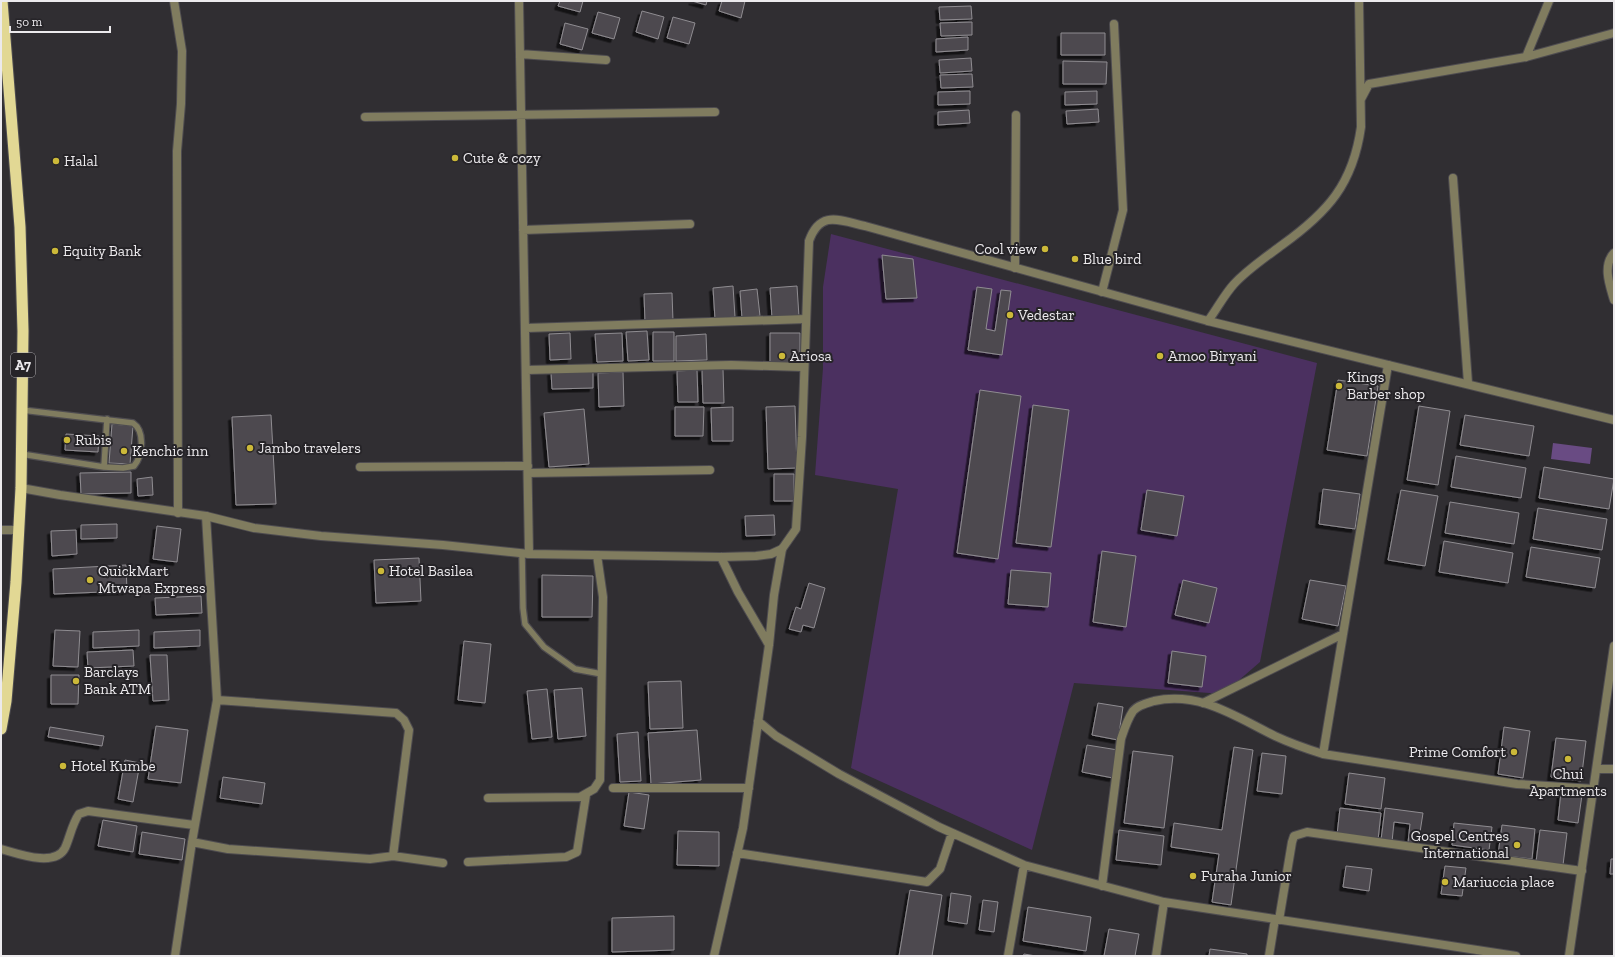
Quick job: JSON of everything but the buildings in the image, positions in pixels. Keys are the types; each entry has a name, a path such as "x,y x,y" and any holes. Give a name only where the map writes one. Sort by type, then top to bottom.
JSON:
{"highway":[{"name":"A7","path":"1,728 6,702 16,589 21,488 23,331 20,227 2,3"}],"street":[{"path":"174,1 182,50 181,104 177,151 178,513"},
{"path":"519,1 528,470 525,553"},
{"path":"1208,321 1234,284 1321,213 1340,190 1353,164 1358,148 1361,127 1359,1"},
{"path":"1526,57 1549,1"},
{"path":"1102,292 1123,210 1114,24"},
{"path":"1360,101 1369,84 1526,57 1614,33"},
{"path":"520,54 606,60"},
{"path":"365,117 715,112"},
{"path":"1015,268 1016,115"},
{"path":"1453,178 1468,384"},
{"path":"714,956 737,853 749,788 769,645 774,595 782,549 796,529 802,437 803,367 809,241 812,231 817,225 829,219 865,226 1208,321 1614,420"},
{"path":"523,230 690,224"},
{"path":"1614,253 1611,256 1608,267 1608,279 1614,300"},
{"path":"526,328 806,319"},
{"path":"526,370 731,365 803,367"},
{"path":"1323,754 1388,365"},
{"path":"360,467 528,470 710,470"},
{"path":"21,488 178,513 206,516 254,528 321,536 525,553 721,557 756,556 771,554 782,549"},
{"path":"175,956 194,825 217,700 206,516"},
{"path":"1,530 19,530"},
{"path":"488,798 580,797 586,795 594,789 600,780 603,597 597,555"},
{"path":"721,557 738,592 769,645"},
{"path":"1203,703 1343,634"},
{"path":"1569,956 1614,646"},
{"path":"1102,886 1121,739 1126,724 1134,710 1145,703 1172,698 1203,703 1239,716 1274,736 1323,754 1517,784 1594,789"},
{"path":"217,700 396,713 404,720 409,730 393,856"},
{"path":"758,720 776,736 839,774 952,833 1024,865 1164,902 1516,956"},
{"path":"1597,769 1614,769"},
{"path":"613,788 749,788"},
{"path":"468,862 566,857 577,852 586,795"},
{"path":"1,848 32,858 53,858 64,850 79,814 88,811 194,825"},
{"path":"737,853 927,882 940,870 952,833"},
{"path":"1269,956 1292,842 1294,836 1302,833 1582,871"},
{"path":"192,842 228,849 282,854 370,859 393,856 443,863"},
{"path":"1008,956 1024,865"},
{"path":"1156,956 1164,902"}],"lane":[{"path":"21,454 104,467 123,468 134,466 139,459 140,440 138,426 133,423 22,410"},
{"path":"104,467 107,419"},
{"path":"525,553 522,608 525,624 544,647 575,669 602,674"}],"shaded area":[{"path":"831,234 1317,363 1260,662 1223,694 1074,683 1032,850 851,768 898,489 815,475 823,368 823,287"},
{"path":"1553,443 1592,448 1590,464 1551,459"}],"place":[{"name":"Cute & cozy","path":"455,158"},
{"name":"Halal","path":"56,161"},
{"name":"Cool view","path":"1045,249"},
{"name":"Equity Bank","path":"55,251"},
{"name":"Blue bird","path":"1075,259"},
{"name":"Vedestar","path":"1010,315"},
{"name":"Ariosa","path":"782,356"},
{"name":"Amoo Biryani","path":"1160,356"},
{"name":"Kings Barber shop","path":"1339,386"},
{"name":"Rubis","path":"67,440"},
{"name":"Jambo travelers","path":"250,448"},
{"name":"Kenchic inn","path":"124,451"},
{"name":"Hotel Basilea","path":"381,571"},
{"name":"QuickMart Mtwapa Express","path":"90,580"},
{"name":"Barclays Bank ATM","path":"76,681"},
{"name":"Prime Comfort","path":"1514,752"},
{"name":"Chui Apartments","path":"1568,759"},
{"name":"Hotel Kumbe","path":"63,766"},
{"name":"Gospel Centres International","path":"1517,845"},
{"name":"Furaha Junior","path":"1193,876"},
{"name":"Mariuccia place","path":"1445,882"}]}
